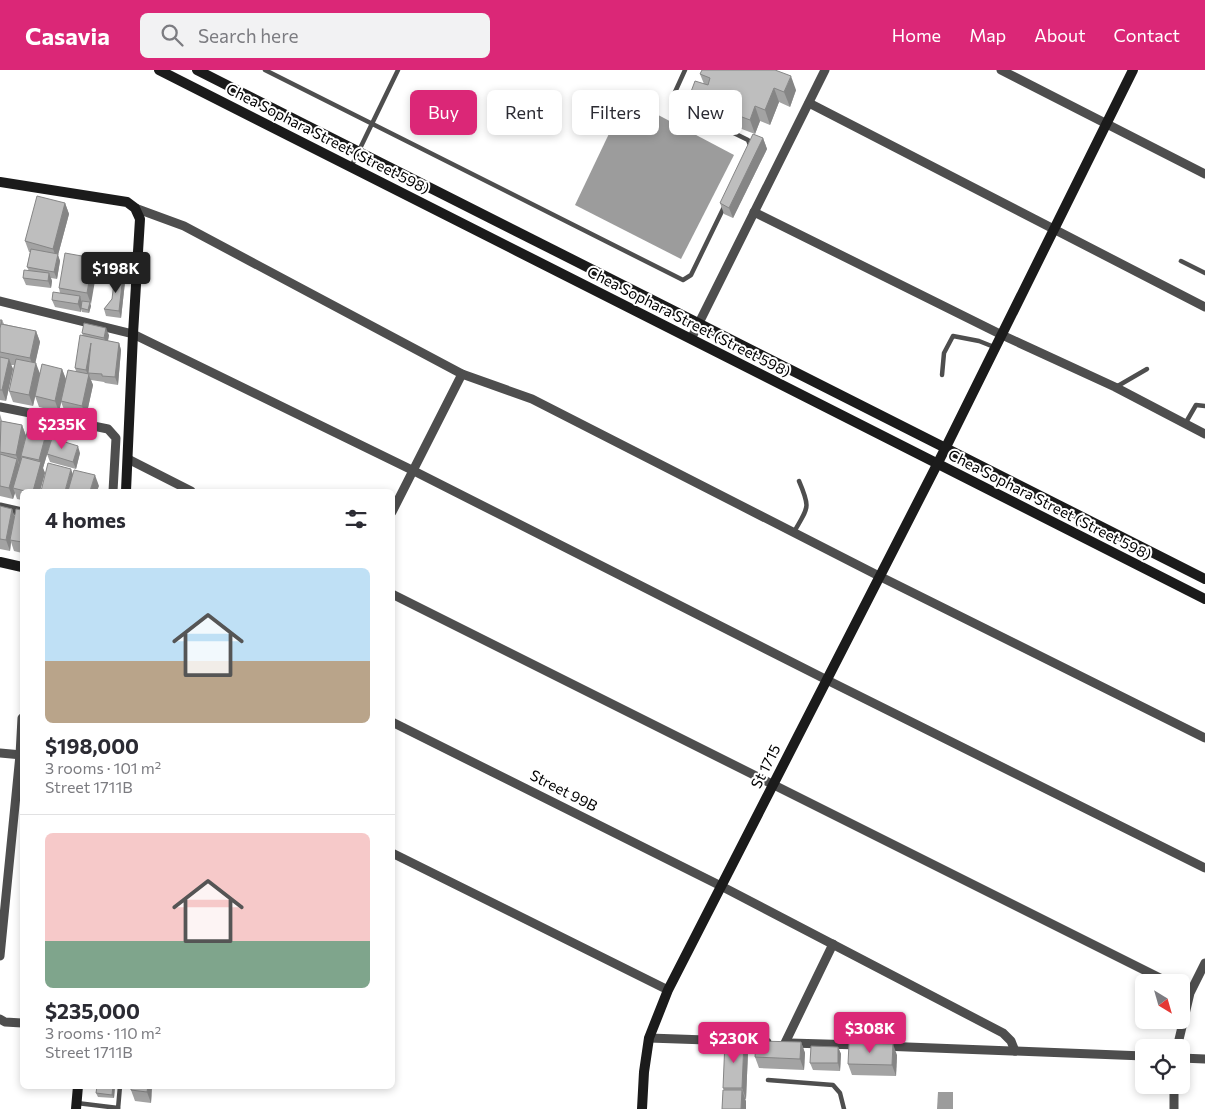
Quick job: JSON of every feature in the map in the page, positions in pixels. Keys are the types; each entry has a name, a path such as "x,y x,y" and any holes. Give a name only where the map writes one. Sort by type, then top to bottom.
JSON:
{"main road":[{"name":"Chea Sophara Street (Street 598)","path":"159,70 1205,600"},
{"name":"Chea Sophara Street (Street 598)","path":"198,70 1205,579"},
{"name":"St 1715","path":"642,1109 644,1072 649,1038 668,990 772,783 938,464 1133,70"},
{"path":"0,182 127,202 135,208 140,219 126,489"},
{"path":"0,562 20,567"},
{"path":"77,1106 78,1089"}],"street":[{"path":"691,339 825,70"},
{"path":"1001,70 1205,174"},
{"path":"809,103 1205,307"},
{"path":"135,208 184,226 462,374 532,399 879,576 1205,738"},
{"path":"754,212 1002,335 1115,387 1205,434"},
{"path":"0,301 133,334 414,471 827,680 1205,868"},
{"path":"395,506 462,374"},
{"path":"0,407 108,429 113,432 116,438 113,489"},
{"path":"128,459 187,489"},
{"path":"0,507 20,512"},
{"path":"395,595 1152,974"},
{"name":"Street 99B","path":"395,724 721,886 1003,1033 1011,1041 1015,1051"},
{"path":"0,753 20,755"},
{"path":"0,956 2,919 20,771"},
{"path":"395,855 668,990"},
{"path":"785,1043 833,944"},
{"path":"1190,984 1205,962"},
{"path":"0,1019 5,1022 20,1023"},
{"path":"649,1038 1135,1056"},
{"path":"1190,1058 1205,1059"},
{"path":"1174,1094 1174,1109"}],"lane":[{"path":"265,70 682,280 691,275 726,204"},
{"path":"351,167 398,70"},
{"path":"685,70 675,92 676,102 748,140 752,150"},
{"path":"1181,262 1205,273"},
{"path":"942,375 944,353 953,336 978,341 996,348"},
{"path":"1115,387 1147,369"},
{"path":"1185,424 1196,405 1205,406"},
{"path":"794,532 808,507 806,495 799,481"},
{"path":"768,1080 832,1085 840,1092 844,1109"},
{"path":"77,1106 118,1108 120,1089"}],"shaded area":[{"path":"659,115 669,121 669,135 696,135 734,155 681,259 575,205 608,135 659,135"},
{"path":"938,1092 953,1092 953,1109 937,1109"}],"building":[{"path":"702,70 775,70 791,76 784,92 774,88 765,110 755,106 750,120 742,117 742,90 692,90 695,81 708,85 710,78 700,74"},
{"path":"753,134 763,138 729,208 720,203"},
{"path":"37,196 65,203 53,249 25,241"},
{"path":"31,249 58,254 54,272 27,267"},
{"path":"65,253 93,258 87,293 59,288"},
{"path":"24,270 49,273 48,281 23,278"},
{"path":"115,274 123,275 119,311 104,309 112,299"},
{"path":"53,292 80,296 78,304 52,300"},
{"path":"82,301 90,302 88,310 81,308"},
{"path":"84,323 106,328 104,338 82,333"},
{"path":"1,324 36,331 30,358 0,352"},
{"path":"80,335 119,343 115,377 88,373 91,343 86,370 75,368"},
{"path":"0,357 9,359 2,390 0,390"},
{"path":"16,359 36,363 29,395 9,391"},
{"path":"42,364 62,369 55,401 35,396"},
{"path":"68,370 89,374 82,406 61,401"},
{"path":"1,421 22,425 16,455 0,452"},
{"path":"29,425 47,430 39,460 21,456"},
{"path":"52,438 78,446 73,462 47,454"},
{"path":"0,454 17,459 9,488 0,486"},
{"path":"22,457 41,462 34,489 13,488"},
{"path":"48,463 71,469 66,489 42,489"},
{"path":"74,470 95,475 91,489 69,489"},
{"path":"0,506 12,509 6,540 0,539"},
{"path":"16,509 20,510 20,542 10,540"},
{"path":"725,1041 744,1041 742,1088 723,1088"},
{"path":"756,1041 801,1042 800,1059 755,1057"},
{"path":"849,1043 893,1044 892,1065 848,1064"},
{"path":"811,1046 838,1047 838,1063 810,1063"},
{"path":"97,1089 113,1089 112,1095 96,1093"},
{"path":"131,1089 148,1089 147,1092"},
{"path":"723,1090 742,1090 741,1109 722,1109"}]}
